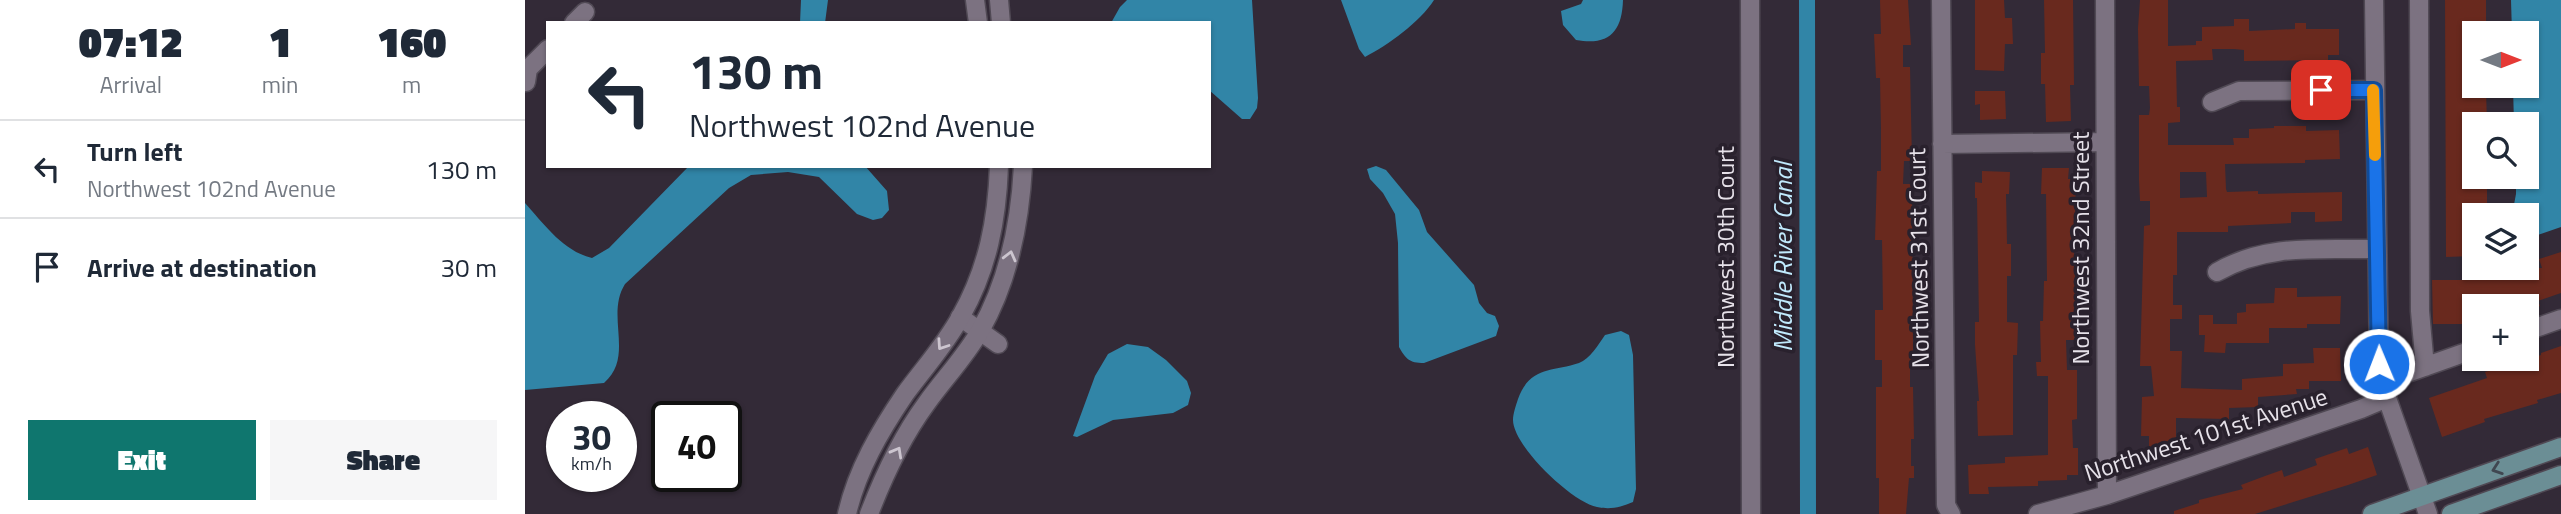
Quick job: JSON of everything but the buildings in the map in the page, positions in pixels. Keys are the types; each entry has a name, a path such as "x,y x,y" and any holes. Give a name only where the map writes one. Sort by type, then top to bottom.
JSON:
{"main road":[{"path":"2372,514 2561,447"},
{"path":"2451,514 2561,475"}],"street":[{"path":"975,0 978,21"},
{"path":"999,0 1001,21"},
{"name":"Northwest 30th Court","path":"1750,0 1751,514"},
{"name":"Northwest 31st Court","path":"1941,0 1946,505 1951,514"},
{"name":"Northwest 32nd Street","path":"2105,0 2107,495"},
{"path":"2374,0 2379,364 2387,398 2428,514"},
{"path":"2419,0 2420,311 2425,367"},
{"path":"526,82 528,69 546,51"},
{"path":"2211,102 2239,91 2374,90"},
{"path":"1943,144 2105,142"},
{"path":"847,514 872,446 961,317 982,270 997,209 999,168"},
{"path":"869,514 894,454 923,408 980,331 1004,278 1020,213 1023,168"},
{"path":"2217,272 2238,260 2269,251 2376,249"},
{"path":"961,317 998,344"},
{"path":"2539,327 2561,319"},
{"path":"2382,378 2462,354"},
{"name":"Northwest 101st Avenue","path":"2038,514 2107,495 2387,398"}],"water":[{"path":"801,0 828,0 825,21 800,21"},
{"path":"1127,0 1252,0 1258,98 1257,108 1250,119 1242,119 1211,92 1211,21 1112,21"},
{"path":"1341,0 1434,0 1403,32 1365,57 1359,49"},
{"path":"1583,0 1623,0 1620,21 1611,34 1597,41 1576,40 1563,25 1561,11 1581,4"},
{"path":"2511,0 2561,0 2561,227 2539,235 2539,203 2514,203 2516,189 2539,189 2539,112 2514,112 2513,98 2539,98 2539,21 2512,21"},
{"path":"1376,166 1386,170 1419,210 1427,232 1474,285 1479,303 1487,313 1495,316 1499,326 1496,336 1424,363 1411,361 1404,355 1399,347 1398,243 1395,214 1383,193 1370,179 1367,169"},
{"path":"687,168 867,168 887,191 889,210 882,218 873,220 857,214 819,177 788,172 751,175 729,188 625,284 618,309 618,361 604,383 525,390 525,203 547,228 572,249 592,258 609,248"},
{"path":"1621,331 1629,335 1633,355 1636,489 1633,502 1616,508 1602,508 1573,495 1533,458 1516,431 1513,418 1523,388 1535,375 1583,361 1605,335"},
{"path":"1127,344 1148,347 1187,381 1191,393 1188,405 1173,413 1113,420 1077,437 1073,436 1095,376 1108,354"}],"waterway":[{"name":"Middle River Canal","path":"1807,0 1808,514"}],"slow traffic":[{"path":"2373,90 2375,155"}],"route":[{"path":"2321,90 2374,90 2379,364"}]}
